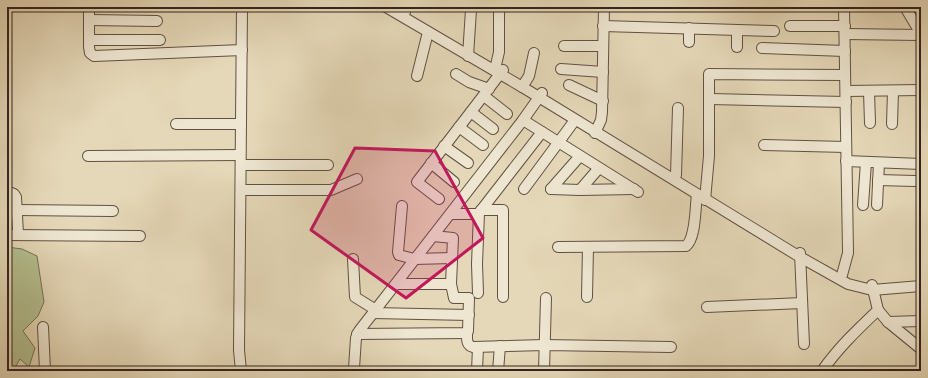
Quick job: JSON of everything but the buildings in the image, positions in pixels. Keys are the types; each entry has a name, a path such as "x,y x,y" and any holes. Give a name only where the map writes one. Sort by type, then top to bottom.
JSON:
{"street":[{"path":"89,7 90,53 94,56 242,50"},
{"path":"241,371 239,350 242,7"},
{"path":"386,7 401,9 431,32 500,70 575,120 597,130"},
{"path":"597,130 602,116 604,7"},
{"path":"842,275 848,254 844,7"},
{"path":"790,26 921,34 916,19 905,7"},
{"path":"469,53 471,10"},
{"path":"439,199 417,182 486,92 500,70 499,13"},
{"path":"89,20 157,21"},
{"path":"604,26 774,31"},
{"path":"689,28 689,42"},
{"path":"737,30 737,47"},
{"path":"417,76 431,32"},
{"path":"89,40 160,40"},
{"path":"564,46 603,46"},
{"path":"762,48 845,51"},
{"path":"523,85 531,68 534,53"},
{"path":"561,69 603,72"},
{"path":"456,74 486,92 507,114"},
{"path":"558,247 686,246 690,243 703,196 709,156 709,74 845,75"},
{"path":"569,85 602,101"},
{"path":"846,91 921,90"},
{"path":"869,91 870,123"},
{"path":"892,124 893,91"},
{"path":"355,371 357,334 414,259 451,214 540,96"},
{"path":"540,96 673,175 703,196 848,284 872,288 921,286"},
{"path":"710,99 846,102"},
{"path":"673,175 678,108"},
{"path":"471,112 493,129"},
{"path":"523,120 636,191 551,189 580,156"},
{"path":"524,189 575,120"},
{"path":"176,124 241,124"},
{"path":"459,127 483,145"},
{"path":"478,293 477,264 480,212 542,132"},
{"path":"764,145 846,146"},
{"path":"444,146 468,163"},
{"path":"88,156 240,160 328,165"},
{"path":"846,161 921,164"},
{"path":"863,205 866,162"},
{"path":"431,163 454,182"},
{"path":"877,205 879,163"},
{"path":"580,190 599,168"},
{"path":"241,190 331,190 357,179"},
{"path":"878,180 915,181"},
{"path":"7,191 14,194 16,197 18,234"},
{"path":"402,206 398,252 402,256 414,259 452,258"},
{"path":"17,210 113,211"},
{"path":"451,214 503,210 503,297"},
{"path":"7,235 140,236"},
{"path":"434,236 453,238 451,284 454,298 469,298 467,333 467,343 469,346 544,345 671,347"},
{"path":"587,297 588,247"},
{"path":"800,254 872,288 921,281"},
{"path":"800,254 804,344"},
{"path":"353,259 355,297 375,312 469,315"},
{"path":"396,284 451,284"},
{"path":"872,288 878,310 888,322 921,349"},
{"path":"544,371 546,298"},
{"path":"707,307 802,303"},
{"path":"822,371 850,337 878,310"},
{"path":"888,322 921,321"},
{"path":"43,327 45,371"},
{"path":"357,334 467,333"},
{"path":"498,371 500,346"},
{"path":"477,371 478,347"}],"highlighted area":[{"path":"355,148 435,151 483,238 406,298 311,230"}],"green space":[{"path":"7,247 22,249 37,256 44,302 38,316 23,331 35,348 29,367 20,359 13,371 7,371"}]}
